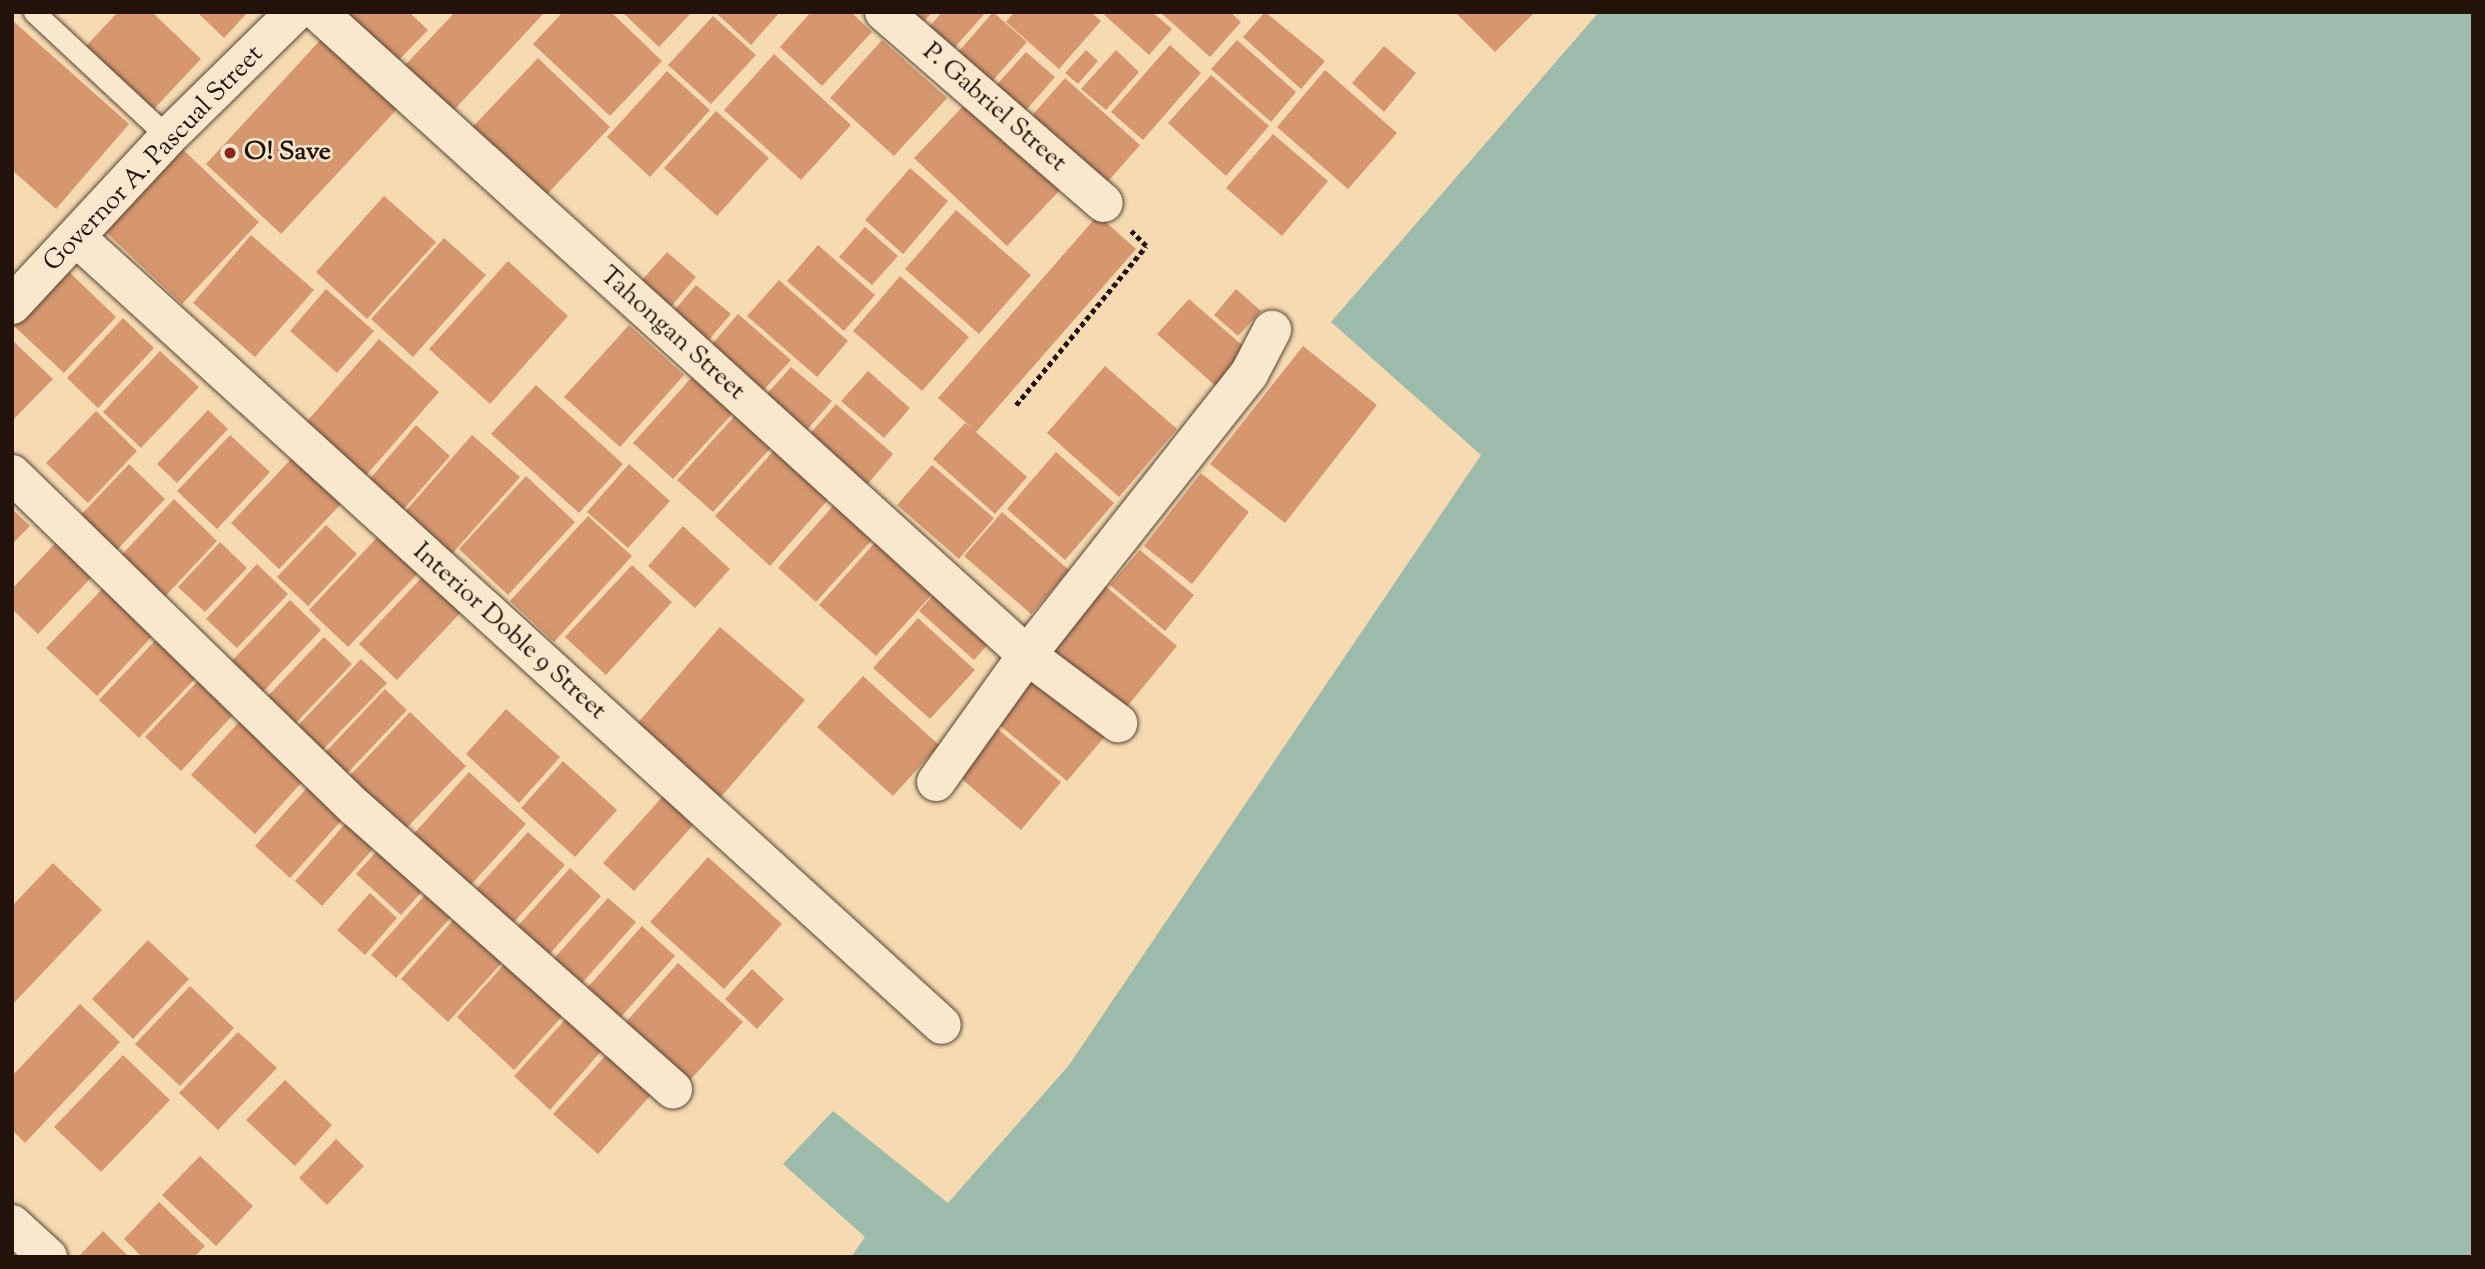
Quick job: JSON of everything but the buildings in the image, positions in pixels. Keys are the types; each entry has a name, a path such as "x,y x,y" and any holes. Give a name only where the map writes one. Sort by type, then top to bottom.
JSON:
{"street":[{"name":"Governor A. Pascual Street","path":"12,305 168,137 295,12"},
{"name":"Tahongan Street","path":"317,12 1027,655 1118,723"},
{"name":"P. Gabriel Street","path":"884,12 1104,203"},
{"name":"Interior Doble 9 Street","path":"76,238 942,1025"},
{"path":"936,782 1027,655 1249,374 1272,330"},
{"path":"12,474 356,808 673,1089"},
{"path":"12,1224 48,1257"}],"lane":[{"path":"34,12 168,137"}],"path":[{"path":"1016,405 1146,246 1104,203"}],"shaded area":[{"path":"1599,12 2473,12 2473,1257 851,1257 865,1237 783,1164 833,1111 948,1203 1069,1065 1481,455 1331,322"}],"place":[{"name":"O! Save","path":"230,153"}]}
